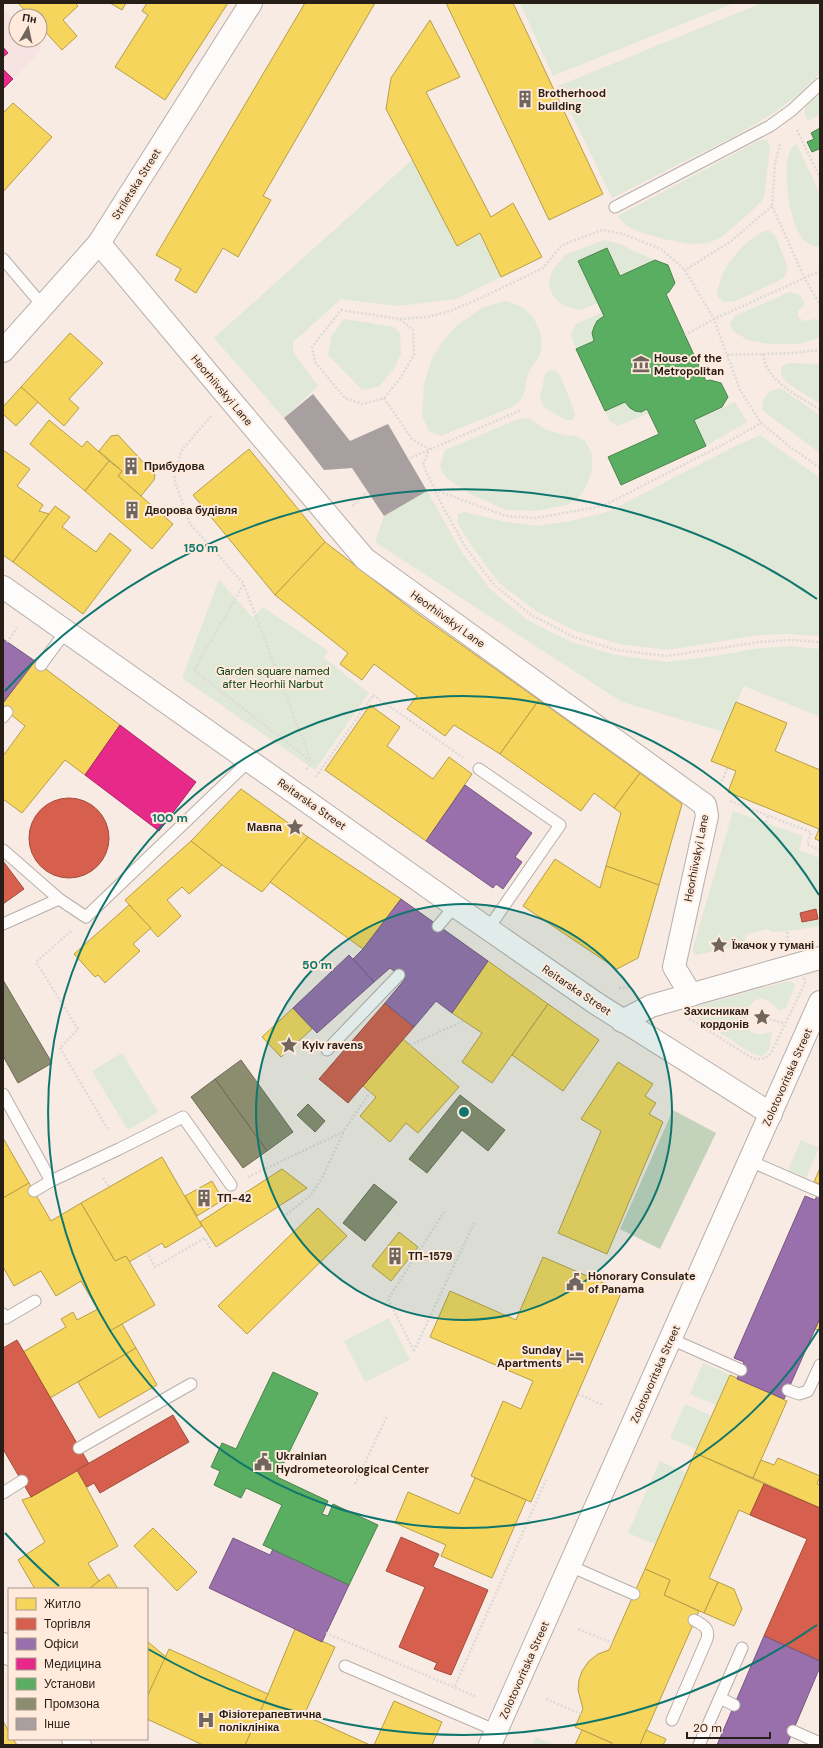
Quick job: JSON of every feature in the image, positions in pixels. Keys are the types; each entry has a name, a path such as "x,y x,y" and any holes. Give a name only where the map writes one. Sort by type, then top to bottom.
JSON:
{"street":[{"name":"Striletska Street","path":"3,351 99,243 251,3"},
{"name":"Heorhiivskyi Lane","path":"99,243 365,559 705,805 707,816 674,967 692,995"},
{"name":"Reitarska Street","path":"3,587 455,906 622,1021 771,1114"},
{"name":"Reitarska Street","path":"622,1021 651,1006 820,958"},
{"name":"Zolotovoritska Street","path":"494,1738 820,1002"}],"lane":[{"path":"615,207 770,126 792,110 820,84"},
{"path":"3,259 43,306"},
{"path":"41,666 66,631"},
{"path":"3,850 59,899 86,917 250,760"},
{"path":"479,768 560,825 488,929"},
{"path":"3,924 59,899"},
{"path":"438,926 455,906"},
{"path":"327,1050 399,976"},
{"path":"3,1094 52,1181"},
{"path":"34,1191 183,1117 231,1185"},
{"path":"750,1161 819,1191"},
{"path":"3,1314 6,1318 35,1301"},
{"path":"671,1339 741,1370"},
{"path":"788,1390 799,1394 808,1391 820,1365"},
{"path":"79,1448 190,1384"},
{"path":"3,1492 22,1481"},
{"path":"570,1566 634,1594"},
{"path":"672,1720 708,1635 705,1626 694,1620"},
{"path":"699,1745 742,1648"},
{"path":"345,1666 494,1738"},
{"path":"720,1698 734,1705"},
{"path":"793,1731 820,1743"}],"path":[{"path":"792,110 796,128 820,178"},
{"path":"792,110 782,134 776,164 772,206 805,279 820,305"},
{"path":"685,270 730,242 772,206"},
{"path":"400,319 413,330 414,355 401,377 384,398 362,404 345,398 315,362 312,347 341,310 400,319 427,318 450,311 481,298 543,268 562,245 602,230 623,234 661,249 685,270 714,319 740,390 761,423 789,446 820,468"},
{"path":"685,335 714,319 820,271"},
{"path":"727,355 820,350"},
{"path":"763,354 764,362 769,374 820,410"},
{"path":"228,397 181,451 174,479 190,524 244,584 312,762"},
{"path":"384,398 412,439 429,449"},
{"path":"408,459 521,410"},
{"path":"434,490 506,516 536,518 603,506 724,444 761,423"},
{"path":"429,449 423,465 434,490 466,548 495,586 533,616 574,637 617,650 668,656 760,642 789,640 820,642"},
{"path":"244,584 194,670 312,762"},
{"path":"7,642 18,626"},
{"path":"316,777 373,695 479,768"},
{"path":"293,791 312,762"},
{"path":"705,805 725,799 811,832 807,844 820,850"},
{"path":"766,822 768,816"},
{"path":"86,917 36,962 78,1028 60,1048 120,1149"},
{"path":"787,932 789,942"},
{"path":"802,974 806,979 806,983 786,1024 769,1056 757,1059 752,1058 690,1019 686,1010 688,1006 692,1004 802,974"},
{"path":"616,988 636,986"},
{"path":"762,1018 786,1024"},
{"path":"410,1044 464,1021"},
{"path":"283,1217 311,1195 322,1178 343,1132 370,1092"},
{"path":"231,1185 343,1132"},
{"path":"444,1212 388,1298 414,1351 475,1221"},
{"path":"146,1252 155,1267 205,1238 212,1250"},
{"path":"578,1394 603,1405"},
{"path":"355,1484 386,1416"},
{"path":"455,1686 546,1480"},
{"path":"578,1629 612,1643"},
{"path":"326,1633 455,1686 477,1697"},
{"path":"546,1699 581,1714"}],"shaded area":[{"path":"3,8 8,13 8,48 42,49 3,89"}],"green space":[{"path":"520,3 734,3 553,76"},
{"path":"762,3 820,3 820,74 800,93 775,112 739,134 612,198 558,86"},
{"path":"820,93 820,115 808,121 804,113 806,106"},
{"path":"760,140 767,140 770,147 764,198 757,206 720,238 708,243 690,244 664,239 640,232 627,226 618,216"},
{"path":"796,143 820,194 820,247 809,244 800,235 791,212 787,184 787,171 790,150"},
{"path":"412,160 457,246 480,233 501,277 456,299 398,306 341,299 293,342 293,352 318,386 284,418 214,338"},
{"path":"768,230 775,235 788,268 784,278 736,301 723,302 717,296 724,271 740,249 754,237"},
{"path":"604,240 619,244 655,260 620,276 598,303 581,310 564,306 553,296 549,283 552,271 565,255"},
{"path":"789,292 800,295 805,304 798,311 798,317 804,321 816,319 820,323 820,337 796,344 778,344 750,340 733,331 730,323 735,316"},
{"path":"507,301 523,308 531,315 537,324 541,335 541,351 529,372 523,396 512,407 441,436 429,431 422,416 424,384 432,358 443,341 456,326 484,307"},
{"path":"603,312 604,316 598,321 593,330 594,341 576,349 571,335 576,324"},
{"path":"344,319 394,327 400,333 401,354 394,369 378,387 362,390 328,355 331,337"},
{"path":"788,363 820,364 820,404 786,382 781,375 781,367"},
{"path":"550,370 556,371 560,375 574,410 575,416 572,420 565,420 544,407 540,398 545,374"},
{"path":"780,388 820,415 820,453 762,410 763,401 769,392"},
{"path":"625,402 637,411 647,409 649,413 618,426 610,422 605,411"},
{"path":"735,402 747,422 706,446 694,420"},
{"path":"528,418 547,430 564,435 576,436 585,441 592,454 592,470 587,485 580,496 567,505 535,511 506,510 472,495 446,478 440,467 445,450 518,419"},
{"path":"760,435 820,478 819,636 788,634 759,635 668,650 619,644 576,631 536,611 499,583 471,545 457,522 458,514 464,512 506,522 537,526 570,521 608,512 727,450"},
{"path":"427,491 461,551 490,589 529,621 571,642 616,655 667,662 761,648 789,646 820,649 820,717 744,686 724,732 622,702 375,542 384,516"},
{"name":"Garden square named after Heorhii Narbut","path":"219,580 253,618 263,607 328,651 324,658 369,693 315,770 182,678"},
{"path":"733,811 803,836 799,850 820,858 820,926 782,932 772,932 768,929 747,934 743,945 696,955 693,952 693,948"},
{"path":"788,981 794,983 795,986 786,1008 778,1010 767,1000 758,999 751,1004 746,1013 746,1023 750,1031 758,1034 772,1031 769,1050 762,1056 753,1054 689,1013 690,1009 693,1007"},
{"path":"122,1053 158,1112 128,1130 92,1071"},
{"path":"673,1110 716,1133 660,1249 620,1229"},
{"path":"801,1140 819,1148 806,1178 788,1170"},
{"path":"389,1318 410,1360 365,1382 344,1341"},
{"path":"703,1363 730,1375 716,1405 690,1394"},
{"path":"685,1404 712,1416 697,1450 670,1438"},
{"path":"660,1461 687,1473 655,1544 628,1533"},
{"path":"536,1737 555,1745 532,1745"}],"building: Житло":[{"path":"18,3 75,3 78,6 63,20 77,36 62,50 48,35 48,8 23,8"},
{"path":"110,3 126,3 122,10"},
{"path":"147,3 228,3 165,100 115,67 148,15 142,11"},
{"path":"305,3 375,3 263,196 271,200 238,257 223,248 196,293 175,280 181,269 156,255"},
{"name":"Brotherhood building","path":"446,3 513,3 603,194 549,220"},
{"path":"430,20 460,77 426,92 491,217 513,203 542,257 501,277 480,233 457,246 386,109 391,78"},
{"path":"13,103 52,137 3,192 3,113"},
{"path":"70,333 103,363 69,399 79,408 64,426 21,387"},
{"path":"21,387 38,402 16,426 3,414 3,407"},
{"path":"49,420 82,447 87,441 109,461 85,491 30,444"},
{"name":"Прибудова","path":"118,435 155,475 154,480 141,496 118,476 122,471 99,451 111,436"},
{"path":"249,449 325,542 275,595 193,495"},
{"path":"3,450 30,469 17,486 43,505 39,511 49,514 13,562 3,555"},
{"name":"Дворова будівля","path":"109,461 122,471 118,476 173,524 152,549 85,491"},
{"path":"55,506 70,517 62,527 96,552 110,533 131,550 83,614 13,562"},
{"path":"325,542 414,611 539,700 500,754 454,725 445,736 407,709 417,696 374,664 362,680 340,664 348,653 275,595"},
{"path":"35,661 120,725 85,775 65,760 22,813 3,799 3,756 25,726 3,708 3,703"},
{"path":"539,700 640,773 614,808 594,793 581,811 500,754"},
{"path":"736,702 787,723 775,751 820,770 820,841 815,839 819,829 728,792 736,771 711,761"},
{"path":"370,705 400,727 387,746 433,779 449,757 472,774 426,841 325,770"},
{"path":"640,773 682,804 659,885 606,866 621,813 614,808"},
{"path":"241,789 308,837 262,892 222,865 191,841"},
{"path":"308,837 401,899 363,949 270,882"},
{"path":"191,841 222,865 189,894 182,887 167,900 181,916 158,937 125,900"},
{"path":"555,859 600,888 606,866 659,885 638,958 617,969 523,906"},
{"path":"129,905 151,928 133,944 140,951 105,983 98,975 95,977 74,954"},
{"path":"488,961 548,1004 492,1083 462,1062 482,1033 452,1013"},
{"path":"548,1004 599,1040 563,1091 512,1055"},
{"path":"293,1008 312,1029 281,1057 262,1037"},
{"path":"403,1039 459,1087 418,1133 406,1123 390,1142 360,1116 376,1097 363,1086"},
{"path":"618,1062 653,1084 645,1096 656,1103 649,1114 663,1122 607,1254 558,1233 601,1131 581,1119"},
{"path":"3,1138 29,1183 3,1198"},
{"path":"162,1157 202,1226 165,1248 162,1243 129,1262 126,1256 115,1261 81,1203"},
{"path":"820,1168 820,1184 814,1182"},
{"path":"282,1169 307,1188 216,1247 200,1222"},
{"name":"ТП-42","path":"212,1181 223,1200 197,1216 185,1196"},
{"path":"29,1183 51,1221 81,1203 115,1261 126,1256 155,1305 110,1331 81,1281 56,1296 41,1271 14,1286 3,1267 3,1198"},
{"path":"318,1208 347,1236 247,1334 218,1306"},
{"name":"ТП-1579","path":"399,1232 418,1247 391,1281 372,1266"},
{"path":"543,1257 622,1291 531,1502 471,1476 503,1401 521,1409 533,1381 430,1337 450,1291 516,1320"},
{"path":"98,1309 110,1331 122,1324 136,1348 50,1398 23,1352 66,1327 61,1319 73,1312 77,1320"},
{"path":"820,1318 820,1331 815,1329"},
{"path":"136,1348 157,1385 99,1418 78,1382"},
{"path":"730,1375 787,1401 753,1478 695,1453"},
{"path":"695,1453 764,1484 750,1515 739,1510 709,1578 718,1582 704,1613 664,1595 670,1580 645,1569"},
{"path":"778,1458 820,1476 817,1484 820,1485 820,1508 753,1478 761,1460 774,1465"},
{"path":"77,1470 118,1546 88,1563 99,1581 90,1588 34,1588 18,1560 45,1542 22,1500 31,1497"},
{"path":"475,1478 526,1500 492,1578 441,1556 446,1545 395,1523 408,1492 459,1514"},
{"path":"153,1528 197,1572 177,1591 134,1546"},
{"path":"645,1569 670,1580 664,1595 699,1611 640,1745 611,1745 612,1743 575,1727 583,1709 578,1690 579,1680 582,1671 589,1661 598,1654 609,1650"},
{"path":"109,1574 117,1588 90,1588"},
{"path":"718,1582 734,1589 742,1609 734,1626 704,1613"},
{"path":"295,1629 335,1647 304,1715 370,1745 245,1745"},
{"path":"148,1642 166,1657 148,1695"},
{"path":"169,1649 268,1694 245,1745 203,1745 148,1719 148,1695"},
{"path":"394,1701 442,1722 432,1745 374,1745"},
{"path":"3,1721 8,1730 8,1740 14,1740 17,1745 3,1745"},
{"path":"582,1730 612,1743 611,1745 575,1745"},
{"path":"646,1730 666,1739 663,1745 640,1745"}],"building: Торгівля":[{"path":"69,798 84,801 97,810 106,823 109,838 106,853 97,866 84,875 69,878 54,875 41,866 32,853 29,838 32,823 41,810 54,801"},
{"path":"3,861 24,889 3,904"},
{"path":"816,909 818,919 802,922 800,913"},
{"path":"385,1003 414,1027 348,1103 319,1079"},
{"path":"17,1340 89,1464 31,1497 3,1449 3,1348"},
{"path":"173,1415 189,1442 100,1493 94,1483 87,1487 77,1470"},
{"path":"764,1484 820,1508 820,1661 764,1636 807,1539 750,1515"},
{"path":"401,1537 439,1554 433,1567 488,1590 451,1675 434,1669 437,1663 399,1647 425,1587 386,1571"}],"building: Офіси":[{"path":"3,639 35,661 3,703"},
{"path":"465,785 532,833 515,857 522,862 503,889 496,884 493,888 426,841"},
{"path":"401,899 488,961 452,1013 436,1001 414,1027 385,1003 405,979 390,968 374,982 353,959 363,949"},
{"path":"349,955 374,982 317,1033 293,1008"},
{"path":"820,1189 820,1318 784,1399 737,1379 744,1362 734,1358 805,1196 815,1200"},
{"path":"233,1538 270,1555 273,1549 349,1585 322,1642 209,1588"},
{"path":"764,1636 820,1661 820,1667 787,1745 717,1745"}],"building: Медицина":[{"path":"3,47 8,53 3,57"},
{"path":"3,69 13,79 3,89"},
{"path":"120,725 196,782 159,831 85,775"}],"building: Установи":[{"path":"820,128 820,152 819,149 812,152 807,142 814,139 811,133"},
{"name":"House of the Metropolitan","path":"607,248 620,276 655,260 668,265 675,283 666,294 706,381 710,380 721,383 728,397 722,407 694,420 706,446 621,485 608,457 659,434 647,409 641,412 635,411 625,402 605,411 576,349 594,341 592,333 594,327 597,321 604,316 578,261"},
{"path":"273,1372 318,1393 277,1477 328,1501 322,1514 328,1516 333,1504 378,1525 349,1585 263,1545 282,1505 246,1488 241,1498 214,1485 220,1471 211,1467 222,1443 236,1449"}],"building: Промзона":[{"path":"3,980 52,1063 18,1083 3,1056"},
{"path":"241,1060 293,1132 267,1151 215,1079"},
{"path":"215,1079 267,1151 243,1168 191,1097"},
{"path":"460,1095 505,1130 488,1151 462,1130 427,1173 409,1159"},
{"path":"308,1104 325,1121 315,1132 297,1115"},
{"path":"374,1184 397,1202 365,1241 343,1223"}],"building: Інше":[{"path":"313,394 350,441 388,424 427,491 384,516 352,468 324,470 284,418"}],"place":[{"name":"Brotherhood building","path":"525,99"},
{"name":"House of the Metropolitan","path":"641,364"},
{"name":"Прибудова","path":"131,466"},
{"name":"Дворова будівля","path":"132,510"},
{"name":"Мавпа","path":"295,827"},
{"name":"Їжачок у тумані","path":"719,945"},
{"name":"Захисникам кордонів","path":"762,1017"},
{"name":"Kyiv ravens","path":"289,1045"},
{"name":"ТП-42","path":"204,1198"},
{"name":"ТП-1579","path":"395,1256"},
{"name":"Honorary Consulate of Panama","path":"575,1282"},
{"name":"Sunday Apartments","path":"575,1356"},
{"name":"Ukrainian Hydrometeorological Center","path":"263,1462"},
{"name":"Фізіотерапевтична поліклініка","path":"206,1720"}]}
